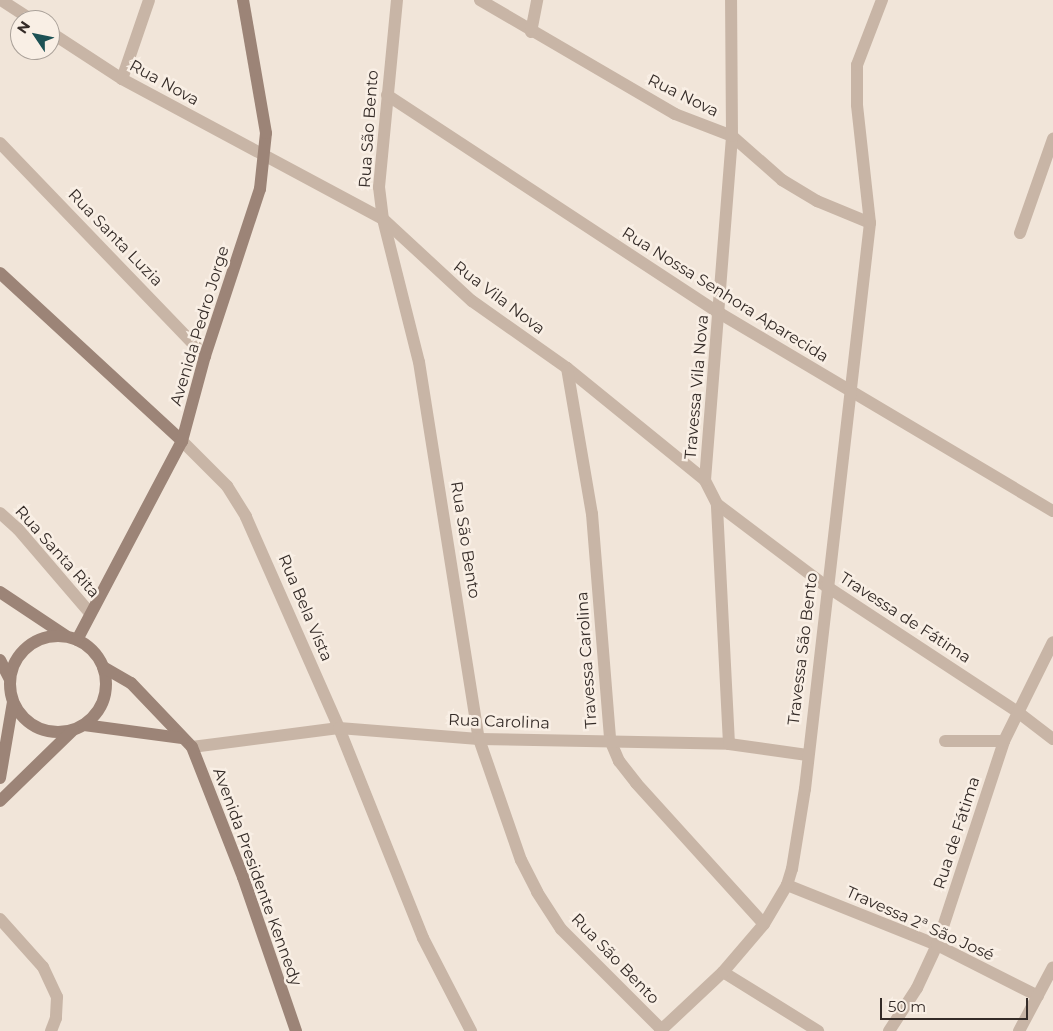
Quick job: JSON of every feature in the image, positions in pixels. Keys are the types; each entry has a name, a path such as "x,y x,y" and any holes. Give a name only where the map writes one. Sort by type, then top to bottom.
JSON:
{"street":[{"path":"1,0 16,10"},
{"path":"122,79 149,0"},
{"name":"Avenida Pedro Jorge","path":"72,638 90,613 182,441 205,356 260,188 266,157 263,107 243,0"},
{"name":"Rua São Bento","path":"397,0 380,187 383,219 419,362 479,740 521,860 537,892 562,929 661,1031"},
{"name":"Rua Nova","path":"480,0 531,32 675,114 732,136 782,180 816,201 870,223"},
{"path":"531,32 537,0"},
{"name":"Travessa Vila Nova","path":"729,744 716,504 705,480 721,314 732,136 730,0"},
{"name":"Travessa São Bento","path":"661,1031 723,972 764,924 787,885 805,789 807,755 826,586 870,223 857,105 857,66 882,0"},
{"name":"Rua Nova","path":"60,39 122,79 266,157"},
{"name":"Rua Nossa Senhora Aparecida","path":"387,95 721,314 849,393 1053,511"},
{"path":"1020,233 1053,139"},
{"name":"Rua Santa Luzia","path":"0,143 205,356"},
{"name":"Rua Vila Nova","path":"266,157 349,198 383,219 472,301 567,368 705,480"},
{"name":"Rua Bela Vista","path":"0,273 182,441 227,486 246,517 339,728 423,938 471,1031"},
{"name":"Travessa Carolina","path":"567,368 592,514 610,740 619,761 636,783 764,924"},
{"name":"Travessa de Fátima","path":"716,504 826,586 1019,713 1053,739"},
{"name":"Rua Santa Rita","path":"0,513 18,529 90,613"},
{"name":"Avenida Presidente Kennedy","path":"0,592 97,655 104,667 131,683 192,747 243,877 296,1031"},
{"path":"10,680 16,661 28,646 46,637 72,638"},
{"name":"Rua de Fátima","path":"888,1031 917,988 937,945 1004,741 1053,642"},
{"path":"0,660 10,680 13,702 0,778"},
{"path":"0,801 100,709 107,688 104,667"},
{"path":"13,702 27,722 49,732 79,728 182,738"},
{"name":"Rua Carolina","path":"192,747 339,728 479,740 610,740 729,744 807,755"},
{"path":"945,741 1004,741"},
{"name":"Travessa 2ª São José","path":"787,885 937,945 1038,996"},
{"path":"0,919 43,968 57,997 56,1018 51,1031"},
{"path":"1019,1031 1053,967"},
{"path":"723,972 818,1031"}]}
